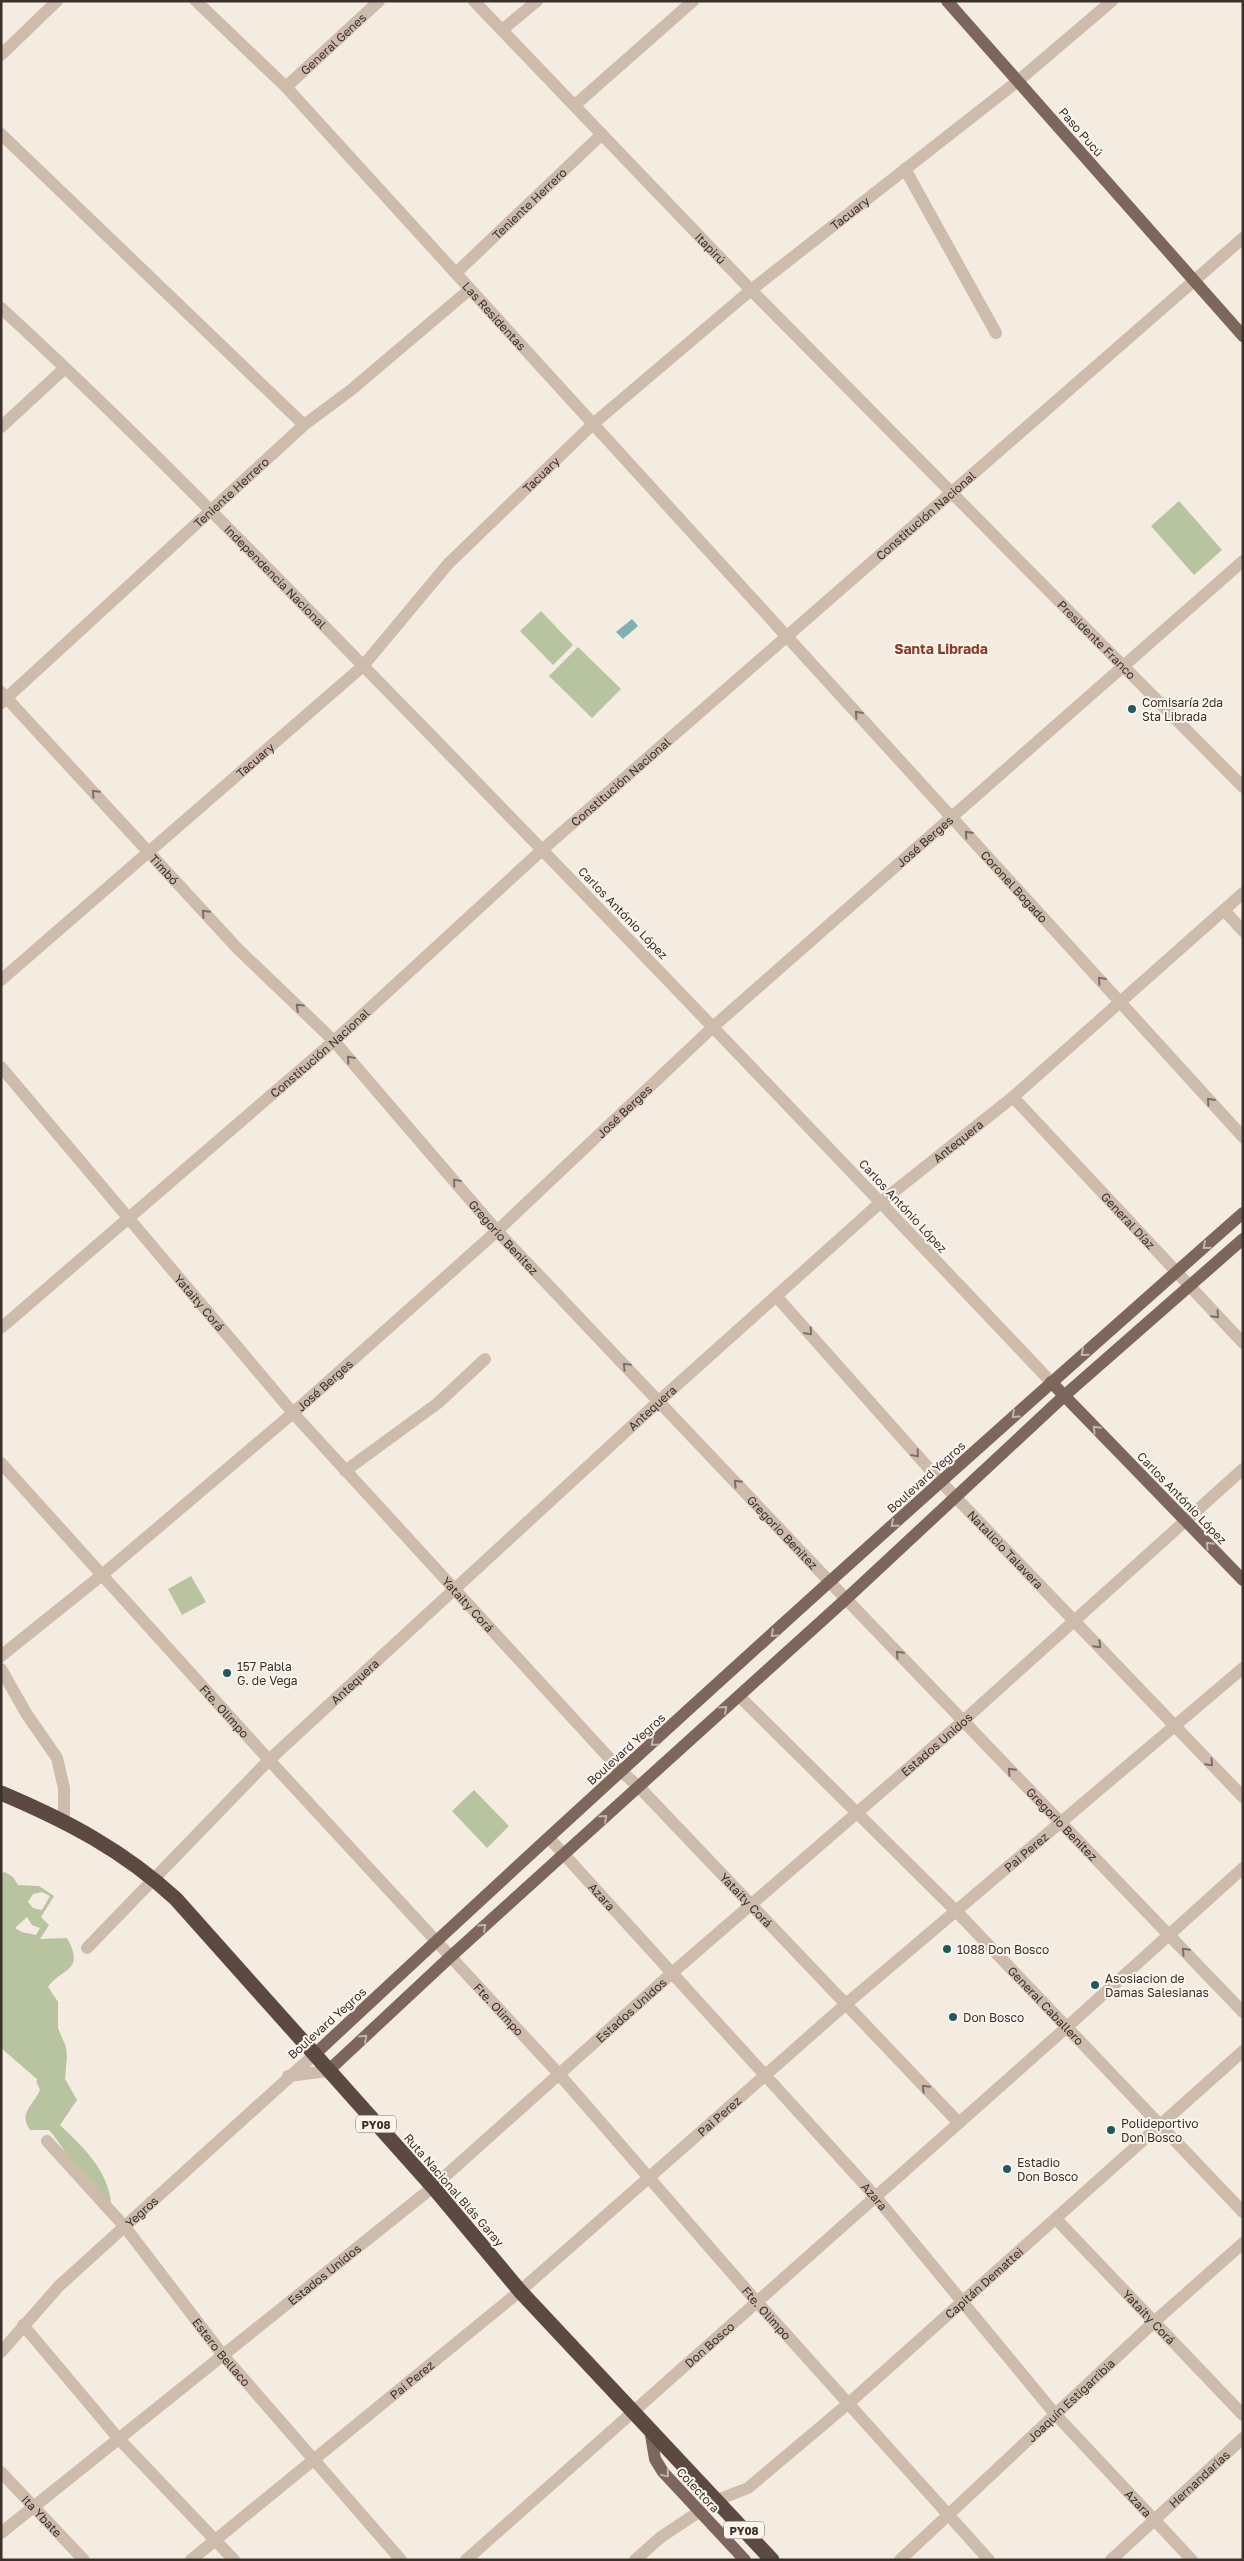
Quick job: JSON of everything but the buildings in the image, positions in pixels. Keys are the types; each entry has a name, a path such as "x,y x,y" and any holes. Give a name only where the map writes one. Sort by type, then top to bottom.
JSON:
{"highway":[{"name":"Ruta Nacional Blás Garay","path":"1,1792 64,1820 154,1878 176,1899 433,2187 520,2290 772,2560"}],"main road":[{"name":"Paso Pucú","path":"947,1 1243,336"},
{"name":"Boulevard Yegros","path":"315,2054 436,1941 1051,1382 1243,1213"},
{"path":"328,2071 846,1599 1064,1396 1243,1239"},
{"name":"Carlos António López","path":"1051,1382 1243,1580"},
{"name":"Colectora","path":"650,2429 655,2460 663,2472 744,2560"}],"street":[{"path":"1,55 57,1"},
{"name":"Las Residentas","path":"196,1 286,87 456,273 469,290 787,636"},
{"name":"General Genes","path":"286,87 379,1"},
{"name":"Itapirú","path":"474,1 751,290 952,493"},
{"path":"502,30 537,1"},
{"path":"575,105 693,1"},
{"name":"Tacuary","path":"1,980 363,666 448,564 594,424 751,290 1018,81 1112,1"},
{"path":"1,134 304,424"},
{"name":"Teniente Herrero","path":"456,273 602,134"},
{"path":"905,170 996,333"},
{"name":"Constitución Nacional","path":"1,1328 334,1041 542,850 1243,238"},
{"name":"Teniente Herrero","path":"3,698 304,424 350,390 469,290"},
{"name":"Independencia Nacional","path":"1,308 66,368 210,510 542,850"},
{"path":"1,427 66,368"},
{"name":"Presidente Franco","path":"952,493 1243,787"},
{"name":"José Berges","path":"1,1656 102,1575 293,1413 497,1230 714,1026 1243,561"},
{"name":"Coronel Bogado","path":"787,636 1243,1137"},
{"name":"Timbó","path":"3,698 238,949 334,1041"},
{"name":"Carlos António López","path":"542,850 714,1026 1051,1382"},
{"name":"Antequera","path":"87,1948 269,1760 659,1401 880,1202 1013,1097 1243,893"},
{"path":"1224,910 1243,931"},
{"name":"Gregorio Benitez","path":"334,1041 497,1230 846,1599 1243,2012"},
{"name":"Yataity Corá","path":"1,1067 127,1219 293,1413 622,1772 639,1787 959,2123"},
{"name":"General Díaz","path":"1013,1097 1243,1343"},
{"name":"Natalicio Talavera","path":"776,1296 941,1482 1243,1797"},
{"path":"346,1471 438,1404 486,1359"},
{"name":"Fte. Olimpo","path":"1,1463 269,1760 558,2073 757,2302 850,2403 989,2560"},
{"name":"Estados Unidos","path":"1,2533 222,2354 433,2187 558,2073 963,1721 1243,1468"},
{"name":"Pai Perez","path":"192,2560 520,2290 846,2004 1243,1668"},
{"path":"1,1669 26,1713 57,1758 64,1788 64,1820"},
{"name":"General Caballero","path":"739,1696 956,1911 1243,2212"},
{"name":"Azara","path":"549,1838 875,2196 1054,2414 1192,2560"},
{"name":"Don Bosco","path":"466,2560 1067,2027 1243,1868"},
{"name":"Capitán Demattei","path":"717,2500 748,2488 850,2403 1243,2051"},
{"name":"Boulevard Yegros","path":"288,2076 315,2054"},
{"name":"Boulevard Yegros","path":"288,2076 328,2071"},
{"name":"Yegros","path":"1,2352 23,2324 58,2286 125,2227 288,2076"},
{"name":"Estero Bellaco","path":"47,2141 125,2227 222,2354 401,2560"},
{"name":"Yataity Corá","path":"1056,2219 1243,2415"},
{"name":"Joaquín Estigarribia","path":"900,2560 949,2516 1054,2414 1243,2243"},
{"path":"23,2324 118,2438 234,2560"},
{"name":"Hernandarias","path":"1112,2560 1153,2519 1243,2438"},
{"name":"Ita Ybate","path":"1,2472 35,2505 84,2560"},
{"path":"635,2560 661,2538 700,2512"}],"green space":[{"path":"1179,501 1222,550 1194,575 1151,526"},
{"path":"541,611 573,645 553,665 520,631"},
{"path":"578,647 621,689 592,718 549,676"},
{"path":"191,1576 206,1602 182,1615 168,1589"},
{"path":"474,1790 509,1826 487,1848 452,1811"},
{"path":"5,1872 13,1877 18,1885 39,1886 54,1896 41,1917 49,1925 40,1939 67,1938 72,1949 74,1957 70,1968 48,1987 58,2002 58,2028 66,2047 67,2057 65,2079 77,2100 60,2125 93,2159 105,2179 111,2202 102,2197 86,2181 49,2130 30,2130 26,2114 40,2090 36,2081 38,2080 1,2048 1,1873","holes":["42,1892 50,1896 42,1910 33,1908 28,1902 33,1894","27,1917 32,1925 40,1928 36,1935 22,1932 15,1928"]}],"water":[{"path":"632,619 638,626 623,639 616,632"}],"place":[{"name":"Comisaría 2da Sta Librada","path":"1132,709"},
{"name":"157 Pabla G. de Vega","path":"227,1673"},
{"name":"1088 Don Bosco","path":"947,1949"},
{"name":"Asosiacion de Damas Salesianas","path":"1095,1985"},
{"name":"Don Bosco","path":"953,2017"},
{"name":"Polideportivo Don Bosco","path":"1111,2130"},
{"name":"Estadio Don Bosco","path":"1007,2169"}],"district":[{"name":"Santa Librada","path":"941,648"}]}
